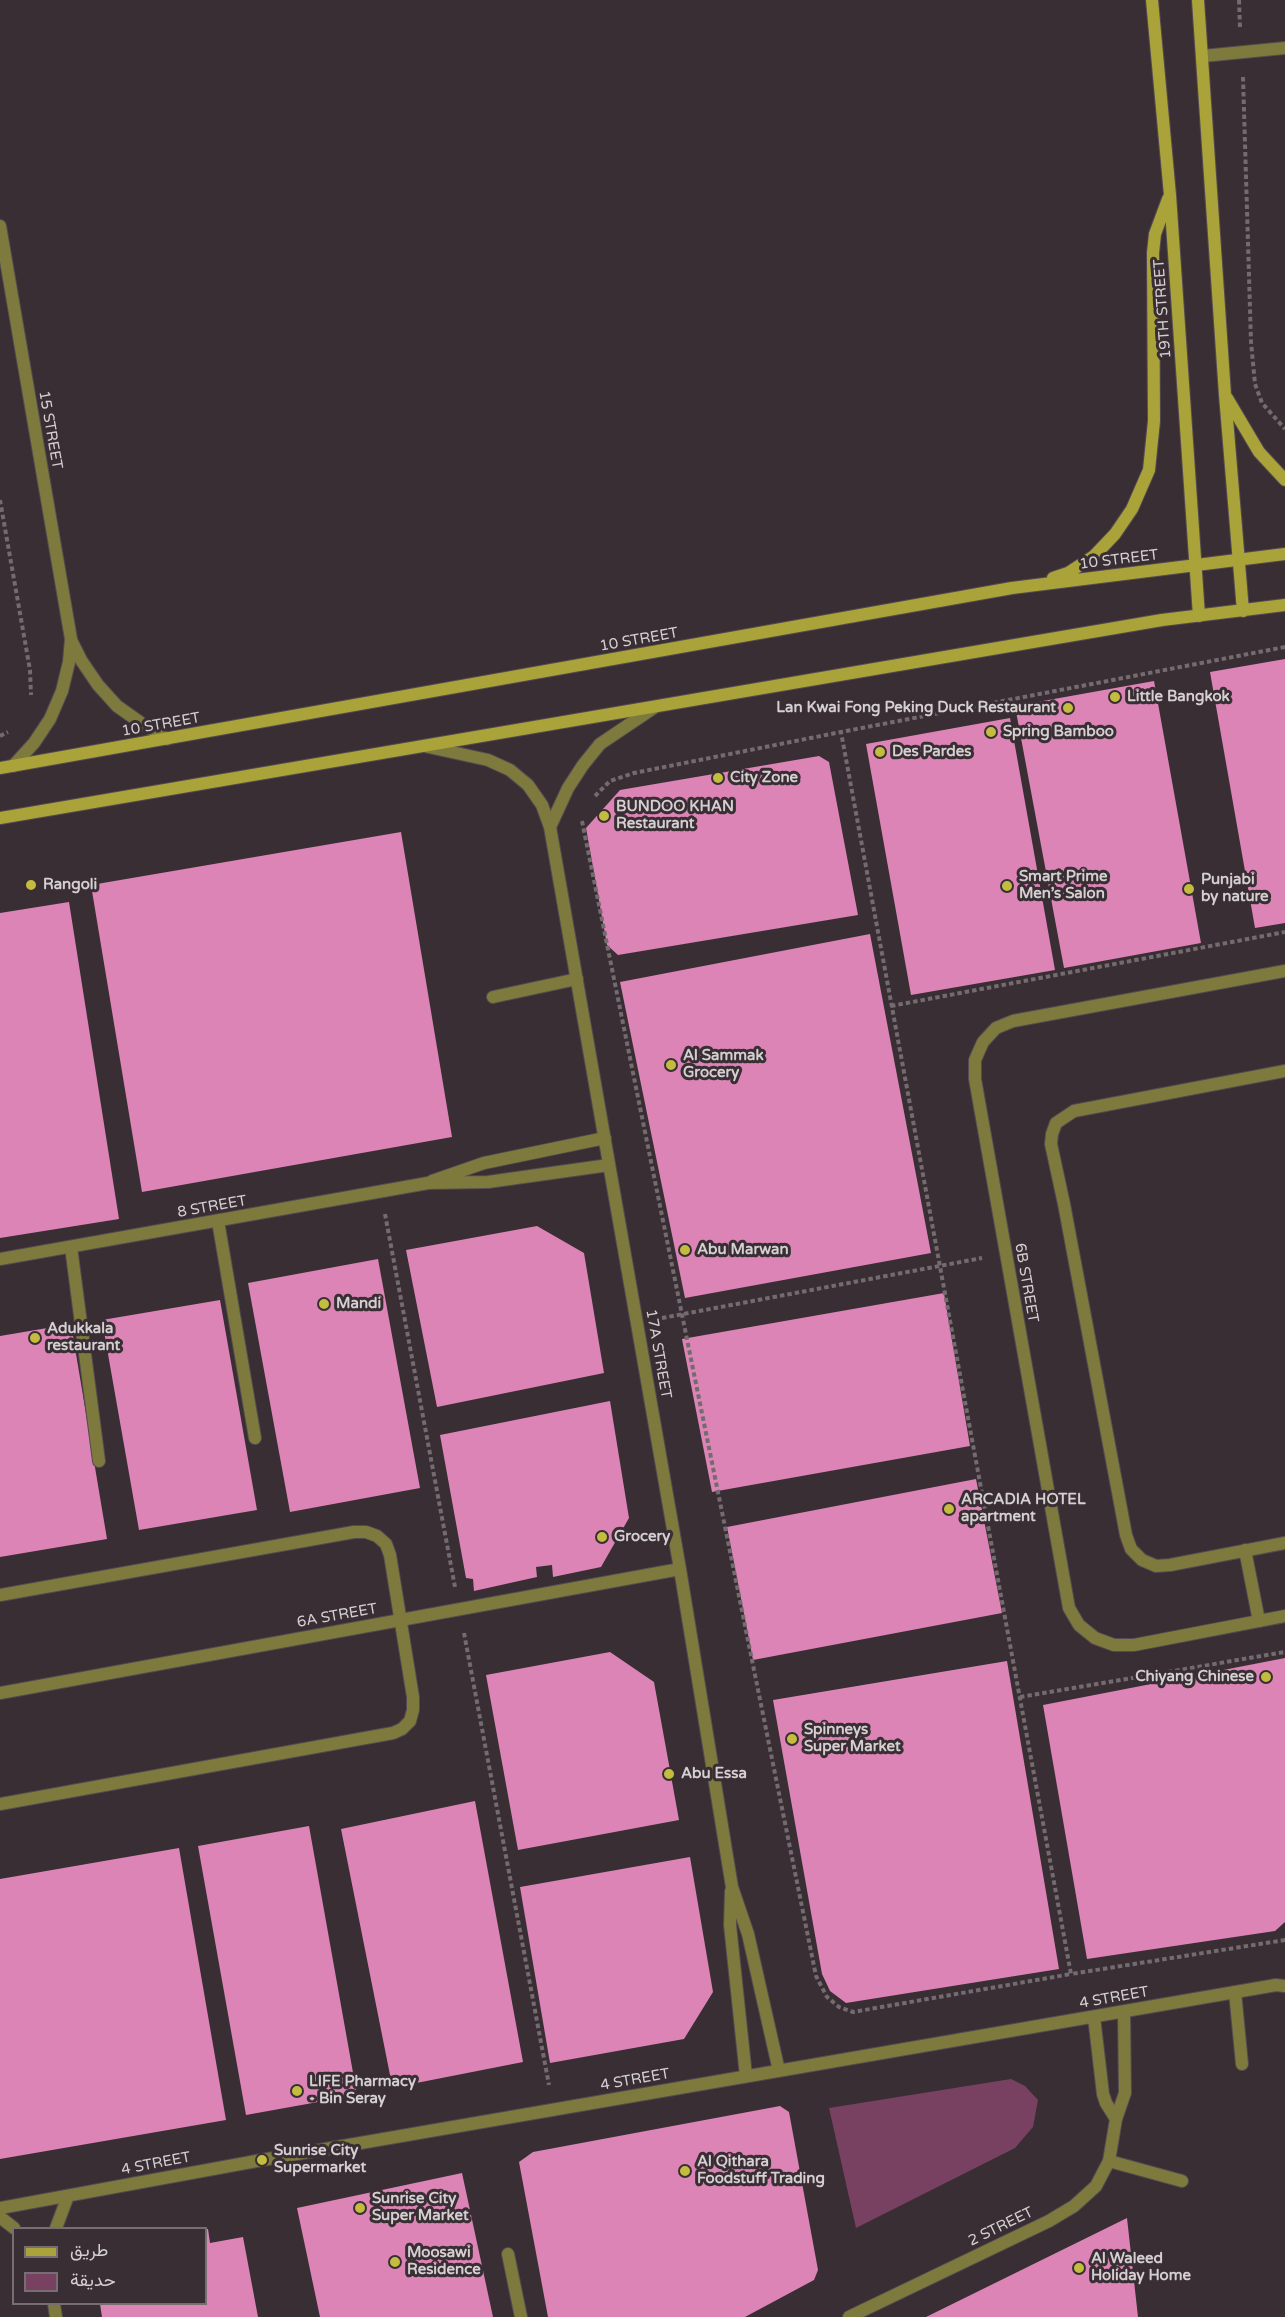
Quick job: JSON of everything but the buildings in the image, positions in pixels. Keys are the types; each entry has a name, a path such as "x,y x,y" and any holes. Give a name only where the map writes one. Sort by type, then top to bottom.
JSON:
{"main road":[{"name":"19TH STREET","path":"1152,0 1170,195 1199,616"},
{"path":"1198,0 1237,560 1243,610"},
{"path":"1033,586 1068,573 1094,556 1115,534 1132,509 1149,470 1154,421 1153,253 1155,234 1170,195"},
{"path":"1225,395 1259,452 1285,480"},
{"name":"10 STREET","path":"6,767 1033,586 1285,554"},
{"path":"0,818 658,705 1199,616 1285,605"}],"street":[{"path":"1203,56 1285,48"},
{"name":"15 STREET","path":"0,226 71,639 69,662 62,691 50,719 34,743 6,767"},
{"name":"15 STREET","path":"71,639 81,660 98,685 117,706 167,739"},
{"path":"550,827 568,788 582,765 600,744 658,705"},
{"name":"17A STREET","path":"422,746 488,760 510,770 528,785 542,805 550,827 638,1323 732,1887"},
{"name":"6B STREET","path":"1285,971 1013,1021 996,1028 983,1042 975,1060 975,1079 1069,1608 1079,1625 1095,1638 1114,1645 1285,1616"},
{"path":"493,997 577,979"},
{"path":"1285,1071 1074,1111 1056,1123 1051,1144 1126,1535 1131,1549 1142,1560 1156,1566 1285,1543"},
{"name":"8 STREET","path":"428,1183 484,1163 605,1138"},
{"name":"8 STREET","path":"0,1259 428,1183 488,1182 609,1165"},
{"path":"218,1221 255,1438"},
{"path":"71,1247 99,1461"},
{"path":"0,1595 342,1534 366,1532 377,1536 386,1544 390,1555 414,1710 410,1721 402,1729 393,1733 0,1804"},
{"path":"1245,1550 1259,1621"},
{"name":"6A STREET","path":"0,1693 680,1569"},
{"path":"732,1887 748,1934 779,2071"},
{"path":"732,1887 730,1925 746,2076"},
{"name":"4 STREET","path":"0,2208 554,2109 1282,1984"},
{"path":"1235,1992 1242,2064"},
{"name":"2 STREET","path":"849,2317 1049,2221 1074,2206 1096,2186 1109,2161 1116,2119 1125,2093 1124,2012"},
{"path":"1094,2017 1103,2094 1116,2119"},
{"path":"1109,2161 1182,2181"},
{"path":"57,2227 68,2196"},
{"path":"0,2217 12,2227"},
{"path":"508,2254 521,2317"}],"path":[{"path":"1239,0 1251,342 1255,384 1262,403 1285,429"},
{"path":"0,500 30,670 32,688 30,702"},
{"path":"0,736 11,730"},
{"path":"593,798 610,781 634,773 841,732"},
{"path":"586,814 582,822 681,1315 816,1976 827,1997 839,2007 853,2012 1285,1940"},
{"path":"891,1006 1285,932"},
{"path":"381,1191 554,2109"},
{"path":"638,1323 1006,1253"},
{"path":"1071,1974 1020,1697 1285,1652"}],"green space":[{"path":"1011,2079 1025,2086 1038,2100 1033,2127 1015,2148 856,2228 829,2108"}],"place":[{"name":"Little Bangkok","path":"1115,697"},
{"name":"Lan Kwai Fong Peking Duck Restaurant","path":"1068,708"},
{"name":"Spring Bamboo","path":"991,732"},
{"name":"Des Pardes","path":"880,752"},
{"name":"City Zone","path":"718,778"},
{"name":"BUNDOO KHAN Restaurant","path":"604,816"},
{"name":"Rangoli","path":"31,885"},
{"name":"Smart Prime Men’s Salon","path":"1007,886"},
{"name":"Punjabi by nature","path":"1189,889"},
{"name":"Al Sammak Grocery","path":"671,1065"},
{"name":"Abu Marwan","path":"685,1250"},
{"name":"Mandi","path":"324,1304"},
{"name":"Adukkala restaurant","path":"35,1338"},
{"name":"ARCADIA HOTEL apartment","path":"949,1509"},
{"name":"Grocery","path":"602,1537"},
{"name":"Chiyang Chinese","path":"1266,1677"},
{"name":"Spinneys Super Market","path":"792,1739"},
{"name":"Abu Essa","path":"669,1774"},
{"name":"LIFE Pharmacy - Bin Seray","path":"297,2091"},
{"name":"Sunrise City Supermarket","path":"262,2160"},
{"name":"Al Qithara Foodstuff Trading","path":"685,2171"},
{"name":"Sunrise City Super Market","path":"360,2208"},
{"name":"Moosawi Residence","path":"395,2262"},
{"name":"Al Waleed Holiday Home","path":"1079,2268"}]}
